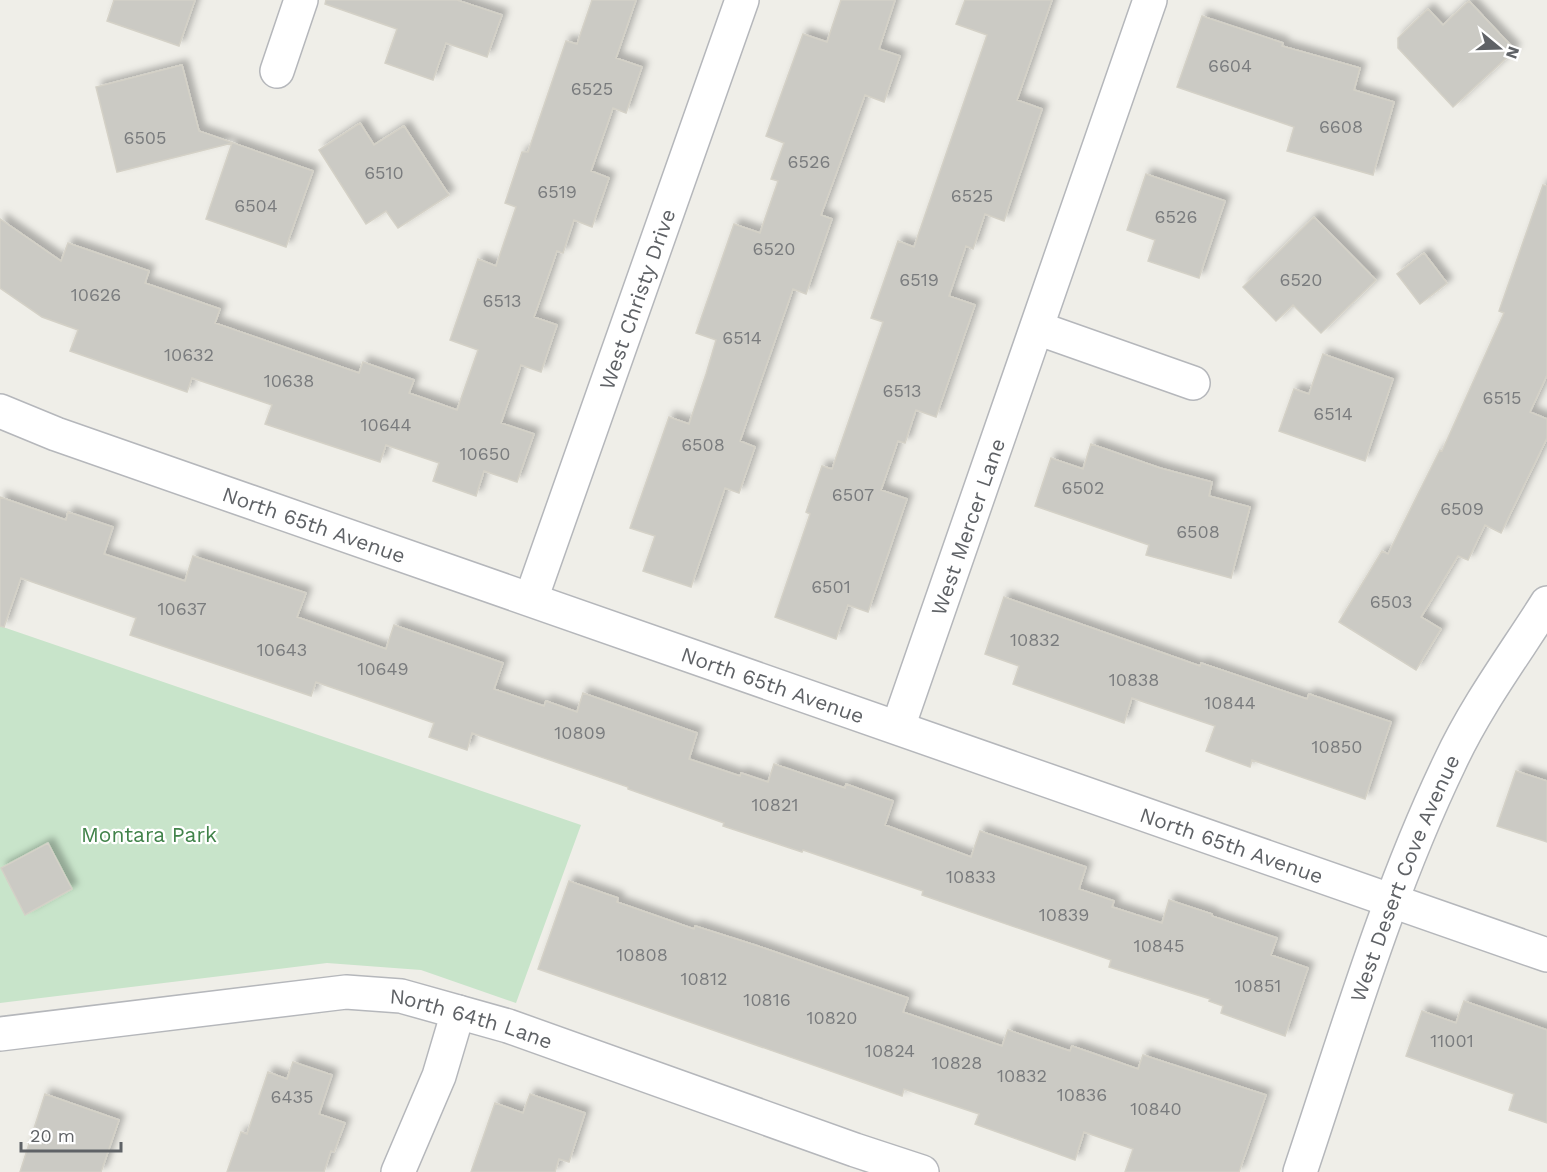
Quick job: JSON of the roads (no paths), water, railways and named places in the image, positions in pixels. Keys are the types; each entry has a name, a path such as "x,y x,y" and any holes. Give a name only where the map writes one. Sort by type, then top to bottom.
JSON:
{"street":[{"path":"278,72 301,0"},
{"name":"West Christy Drive","path":"531,599 742,0"},
{"name":"West Mercer Lane","path":"898,727 1150,0"},
{"path":"1037,328 1193,383"},
{"name":"North 65th Avenue","path":"0,411 56,434 1547,955"},
{"name":"West Desert Cove Avenue","path":"1300,1172 1392,901 1450,760 1547,603"},
{"name":"North 64th Lane","path":"0,1034 346,992 401,996 519,1030 851,1161 922,1172"},
{"path":"398,1172 439,1076 458,1012"}],"park label":[{"name":"Montara Park","path":"149,834"}]}
